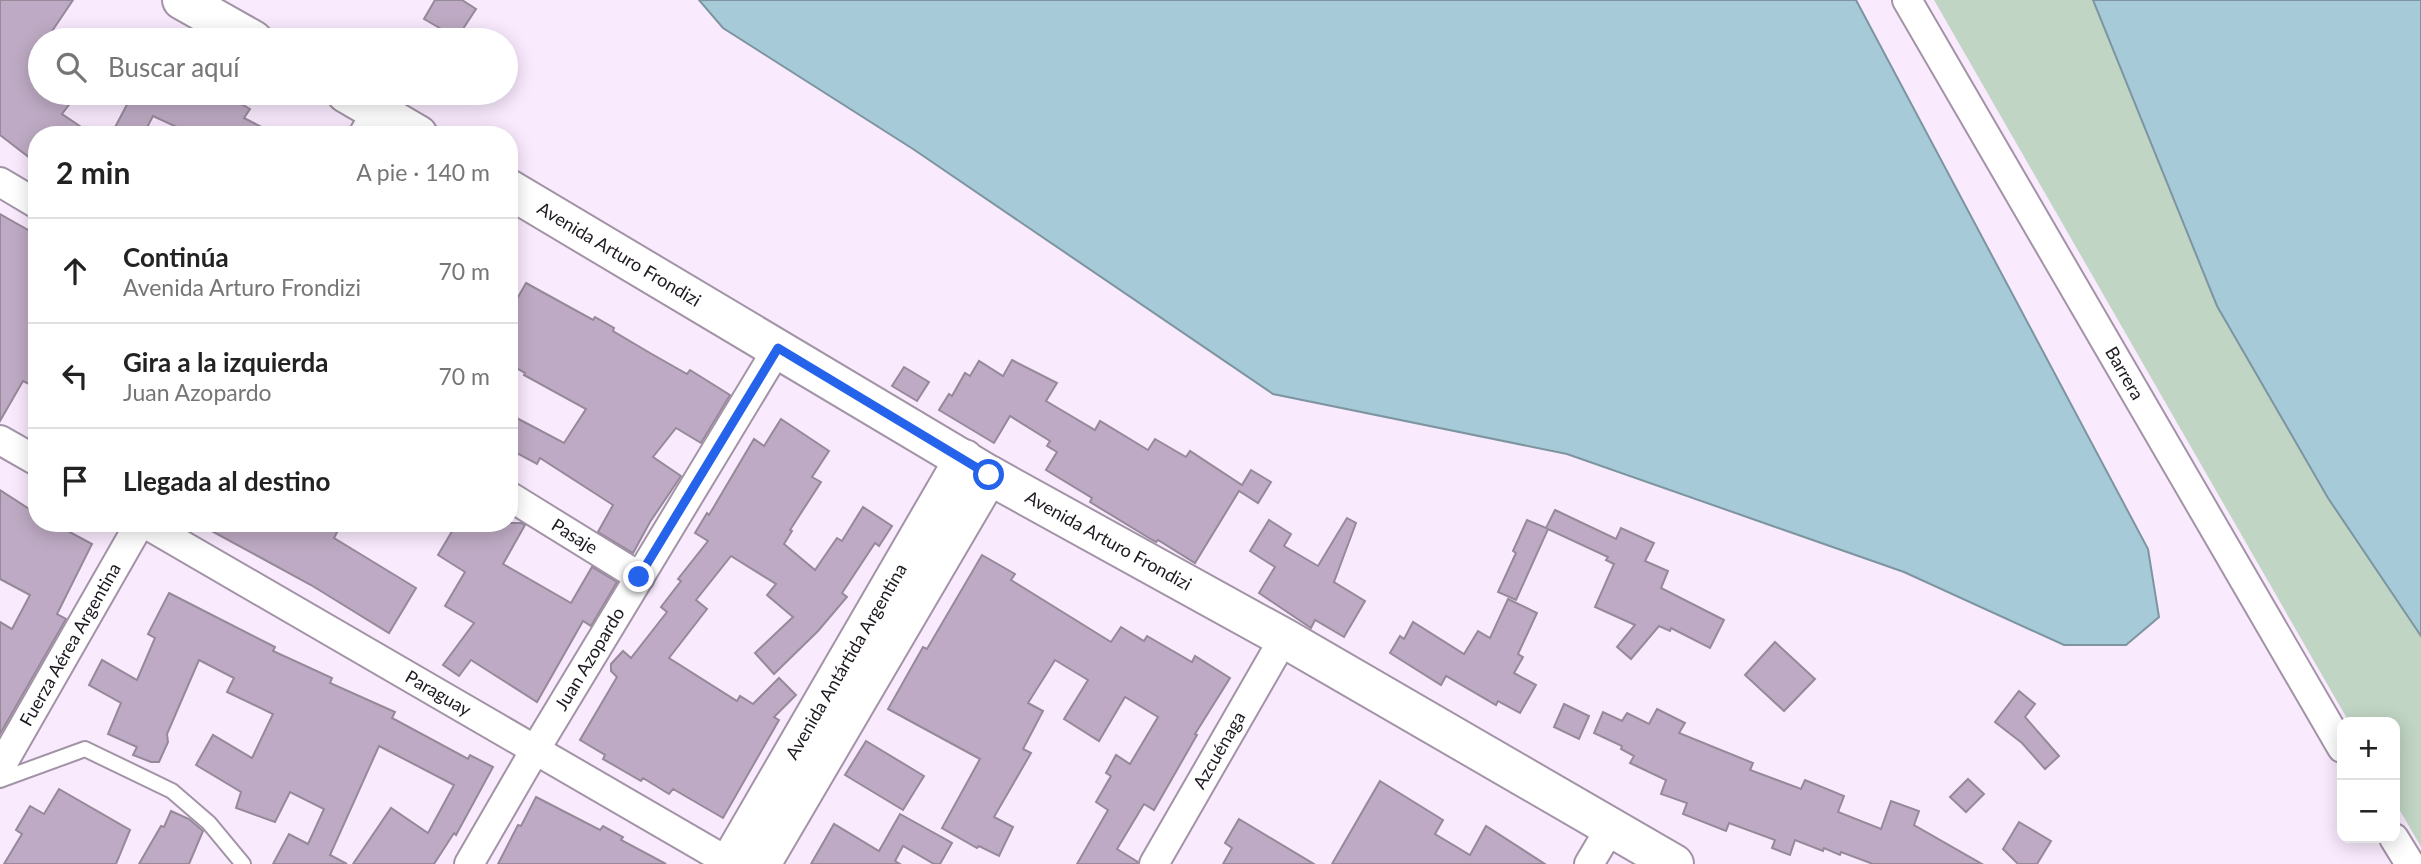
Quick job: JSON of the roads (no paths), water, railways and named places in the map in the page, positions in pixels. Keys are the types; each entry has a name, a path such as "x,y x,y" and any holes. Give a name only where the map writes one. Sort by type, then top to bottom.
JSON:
{"main road":[{"path":"183,0 232,28"},
{"path":"362,113 395,126"},
{"name":"Avenida Arturo Frondizi","path":"518,194 976,467 1284,638 1674,864"},
{"name":"Avenida Antártida Argentina","path":"738,864 976,467"}],"street":[{"name":"Barrera","path":"1907,0 2337,739"},
{"path":"0,182 28,199"},
{"name":"Juan Azopardo","path":"469,864 778,348"},
{"path":"0,440 28,456"},
{"name":"Pasaje","path":"518,502 639,577"},
{"name":"Fuerza Aérea Argentina","path":"0,768 137,532"},
{"name":"Paraguay","path":"158,532 738,864"},
{"name":"Azcuénaga","path":"1154,864 1284,638"},
{"path":"1589,864 1612,827"},
{"path":"2397,843 2410,864"}],"lane":[{"path":"0,780 85,749 172,791 209,823 243,864"}],"water":[{"path":"699,0 1856,0 2148,549 2159,617 2126,645 2064,645 1904,572 1567,454 1273,394 913,149 723,28"},
{"path":"2093,0 2421,0 2421,636 2328,498 2217,306"}]}
